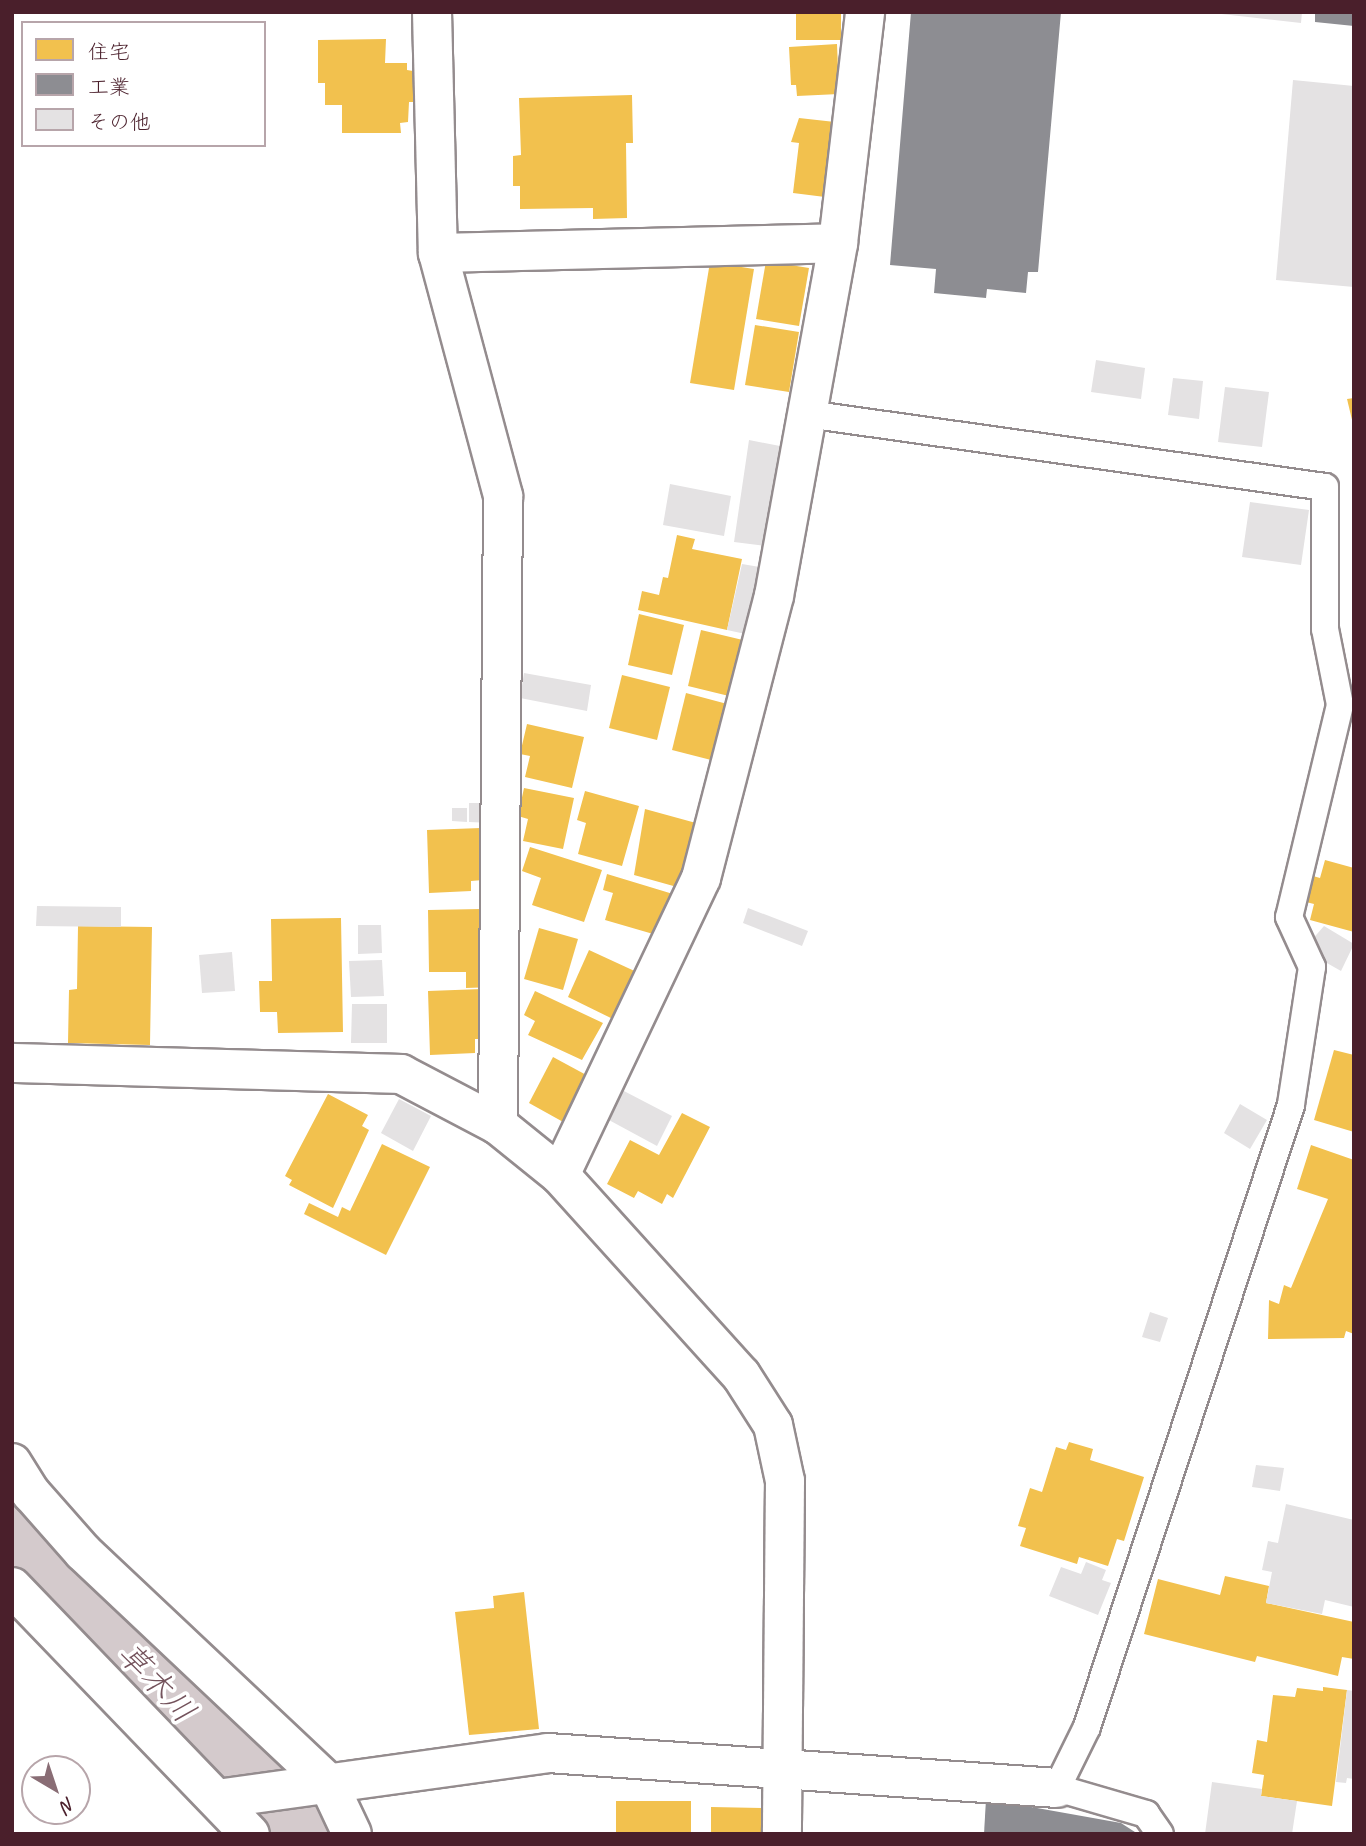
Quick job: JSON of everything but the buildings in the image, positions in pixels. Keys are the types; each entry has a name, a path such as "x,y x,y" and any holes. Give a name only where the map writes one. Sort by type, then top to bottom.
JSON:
{"street":[{"path":"432,12 438,253 503,496 498,1125"},
{"path":"560,1175 701,878 774,596 838,243 865,12"},
{"path":"438,253 838,243"},
{"path":"12,1063 401,1074 498,1125 560,1175 741,1375 773,1425 785,1481 782,1834"},
{"path":"12,1463 31,1493 83,1552 320,1784 352,1834"},
{"path":"12,1587 231,1797 250,1834"},
{"path":"231,1797 548,1753 1057,1788"}],"lane":[{"path":"807,414 1325,487 1325,629 1340,705 1289,917 1312,967 1290,1105 1087,1727 1057,1788 1146,1814 1160,1834"}],"waterway":[{"name":"草木川","path":"12,1531 299,1834"}]}
